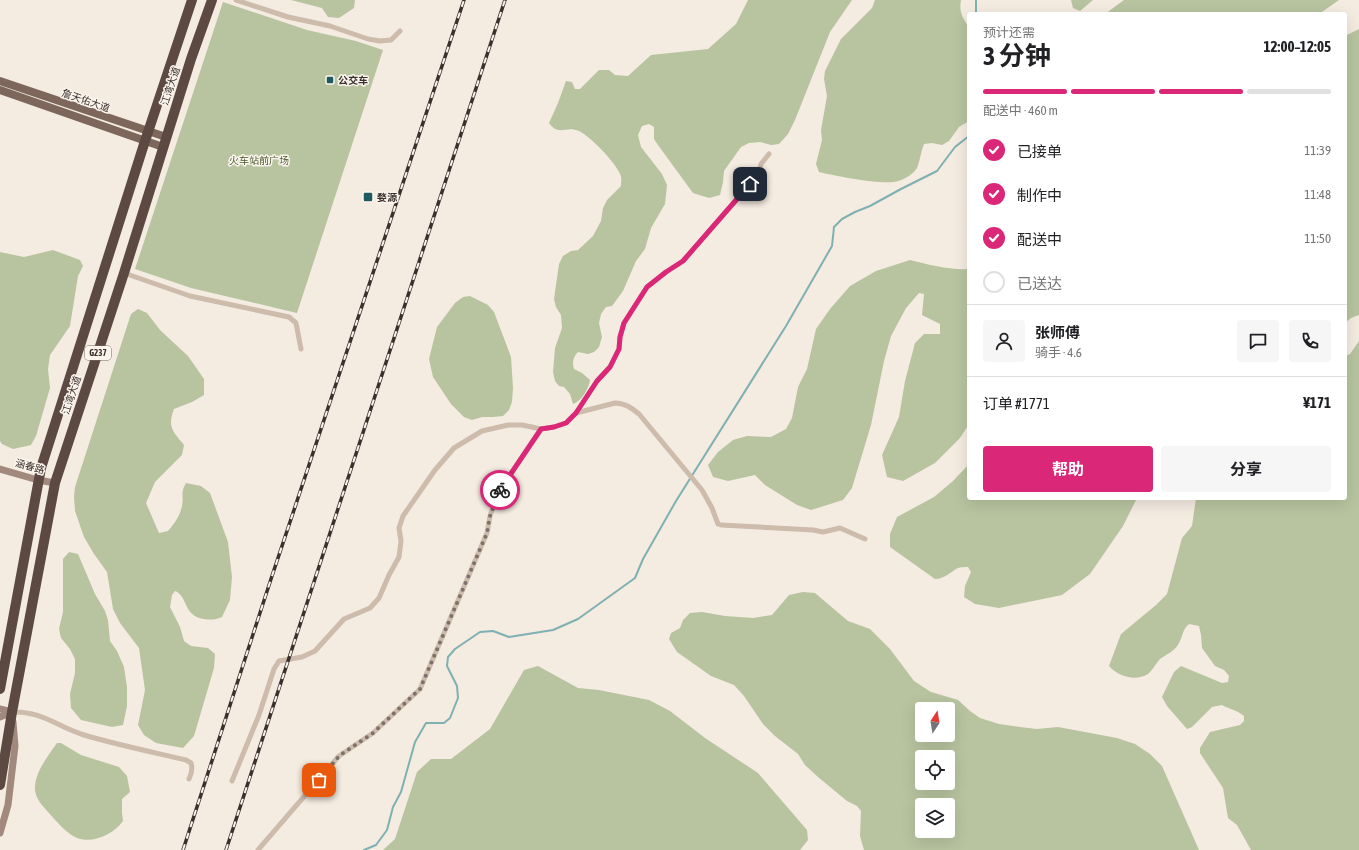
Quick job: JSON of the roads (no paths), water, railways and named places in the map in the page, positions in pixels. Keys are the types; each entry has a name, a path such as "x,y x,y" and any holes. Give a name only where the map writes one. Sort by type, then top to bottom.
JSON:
{"highway":[{"name":"江湾大道","path":"0,689 38,480 43,461 192,0"},
{"name":"江湾大道","path":"0,784 55,483 124,273 166,136 212,0"}],"main road":[{"name":"詹天佑大道","path":"0,81 147,136 163,147"},
{"name":"詹天佑大道","path":"0,90 147,136 166,136"},
{"name":"涵春路","path":"0,469 38,480 55,483"},
{"path":"0,709 12,712"},
{"path":"0,717 12,712"},
{"path":"0,833 8,804 15,746 12,712"}],"street":[{"path":"236,0 288,17 330,26 377,41 391,40 400,32"},
{"path":"232,781 274,669 279,661 302,658 315,651 344,618 370,608 379,598 399,556 401,541 399,528 403,516 444,457 454,448 482,431 508,425 541,429 566,423 576,413 597,381 610,367 619,349 620,337 624,323 647,287 683,261 759,174 761,164 769,154"},
{"path":"124,273 190,296 289,317 296,323 301,349"},
{"path":"576,413 615,402 628,406 639,414 702,490 712,508 718,524 721,526 813,530 822,532 840,528 865,539"},
{"path":"258,850 339,756 373,733 420,689 487,533 490,516 499,491 541,429"},
{"path":"12,712 22,712 41,716 83,734 186,760 191,763 192,767 192,773 189,779"}],"waterway":[{"path":"976,0 976,12"},
{"path":"364,850 376,845 387,830 393,807 401,792 415,742 426,723 444,723 450,718 458,698 457,686 447,666 448,657 455,649 480,632 493,631 509,637 553,630 578,619 635,578 643,559 676,501 786,326 832,246 834,227 842,219 937,171 955,147 967,138"}],"railway":[{"path":"183,850 271,579 464,0"},
{"path":"226,850 505,0"}],"place":[{"name":"公交车","path":"330,80"},
{"name":"婺源","path":"368,197"}],"park label":[{"name":"火车站前广场","path":"259,160"}]}
